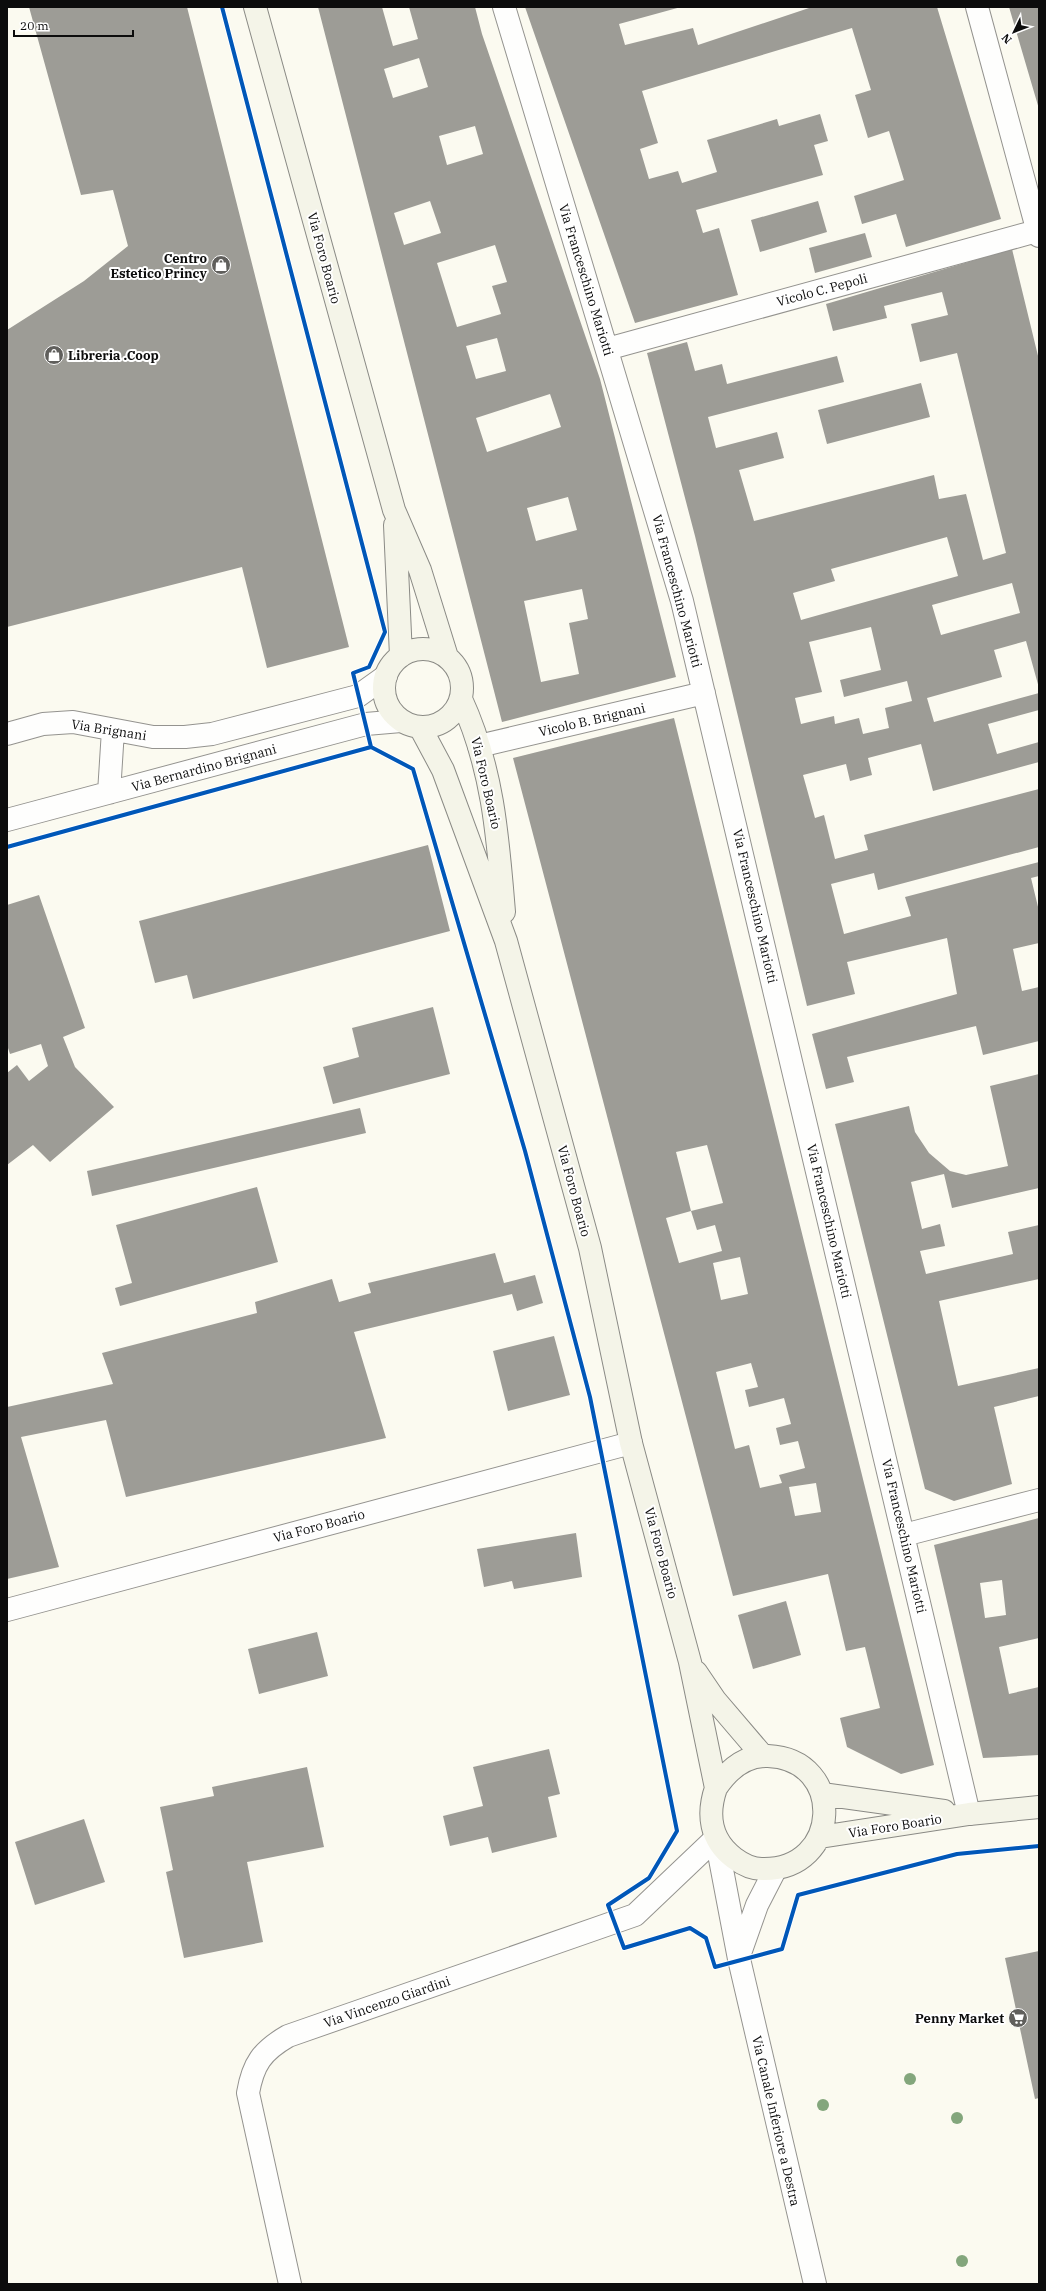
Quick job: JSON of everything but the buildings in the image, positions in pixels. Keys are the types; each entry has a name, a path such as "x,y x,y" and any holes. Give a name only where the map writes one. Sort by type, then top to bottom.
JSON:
{"street":[{"name":"Via Foro Boario","path":"255,7 394,510 420,570 447,657 461,676 463,688 461,699 456,710 449,719 438,725 410,724"},
{"name":"Via Franceschino Mariotti","path":"504,7 682,601 969,1814"},
{"path":"977,7 1031,171 1038,233"},
{"name":"Vicolo C. Pepoli","path":"607,349 1038,233"},
{"name":"Via Foro Boario","path":"394,510 401,656"},
{"path":"386,676 392,664 401,656 412,650 425,649 437,651 447,657"},
{"name":"Via Foro Boario","path":"386,676 384,689 386,701 392,712 410,724 443,770 506,941 590,1248 631,1443 690,1662 716,1788"},
{"name":"Via Brignani","path":"7,734 43,724 73,722 153,737 185,738 212,734 358,696 386,676"},
{"name":"Vicolo B. Brignani","path":"479,746 704,693"},
{"name":"Via Foro Boario","path":"461,699 479,746 497,821 506,941"},
{"name":"Via Bernardino Brignani","path":"7,820 366,724 410,724"},
{"path":"109,793 113,730"},
{"path":"212,734 220,763"},
{"name":"Via Foro Boario","path":"7,1610 631,1443"},
{"path":"904,1535 1039,1500"},
{"name":"Via Foro Boario","path":"690,1662 715,1700 762,1756"},
{"name":"Via Foro Boario","path":"762,1756 787,1758 807,1770 822,1794 825,1819 820,1837 804,1858 790,1866 776,1870 758,1869 742,1864 727,1853 716,1838 712,1827 710,1812 716,1788 724,1776 734,1766 747,1759 762,1756"},
{"name":"Via Foro Boario","path":"822,1794 969,1814"},
{"name":"Via Foro Boario","path":"820,1837 969,1814 1039,1807"},
{"name":"Via Canale Inferiore a Destra","path":"716,1838 739,1958 815,2284"},
{"name":"Via Vincenzo Giardini","path":"290,2284 248,2093 251,2075 264,2054 272,2045 288,2036 635,1915 716,1838"},
{"path":"739,1958 757,1905 776,1870"}],"cycle path":[{"path":"222,7 385,632 369,667 353,673 371,747 413,769 525,1151 590,1397 677,1831 649,1878 608,1905 624,1948 690,1928 706,1938 715,1967 782,1949 798,1895 957,1854 1039,1846"},
{"path":"7,847 371,747"}],"place":[{"name":"Centro Estetico Princy","path":"221,265"},
{"name":"Libreria .Coop","path":"54,355"},
{"name":"Penny Market","path":"1018,2018"}]}
